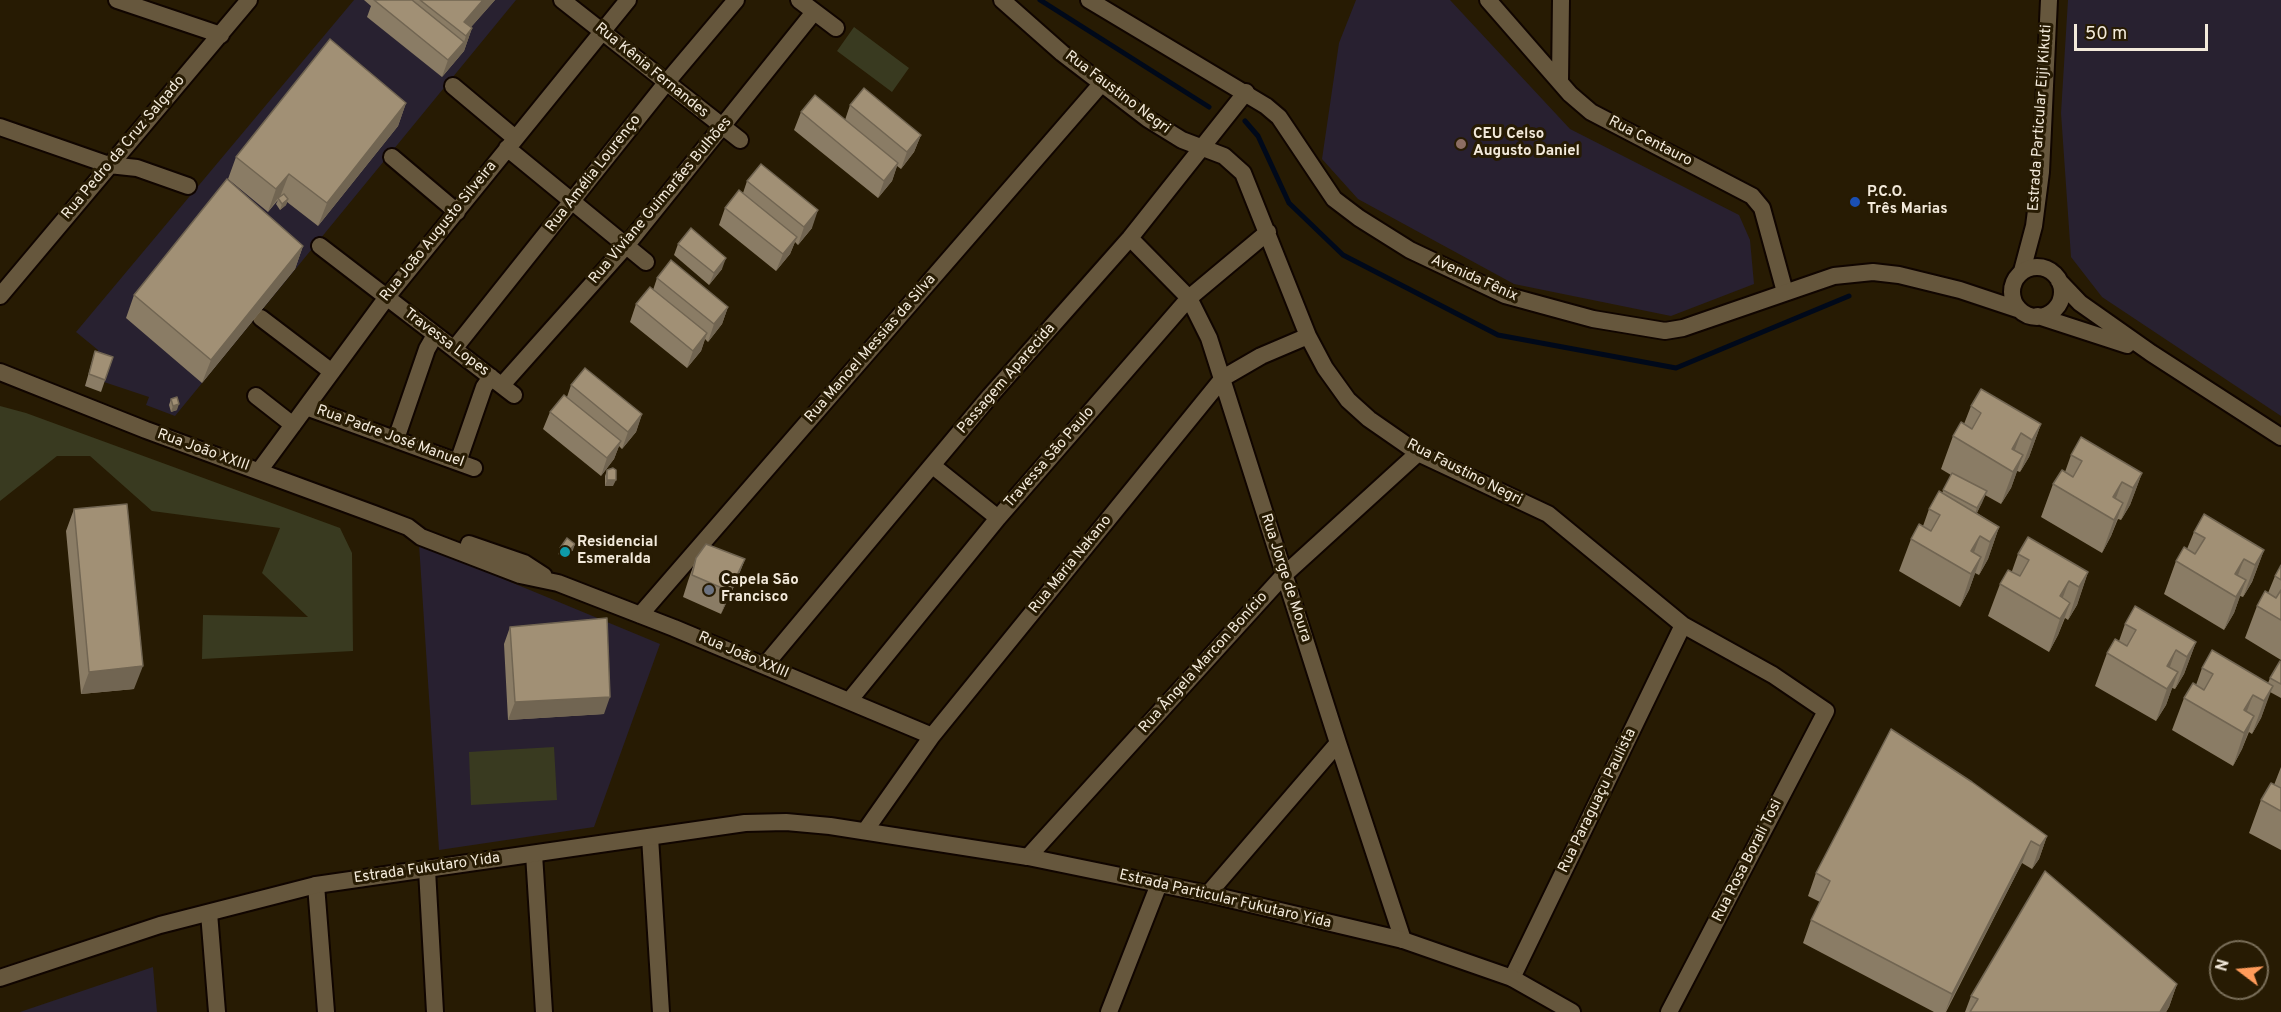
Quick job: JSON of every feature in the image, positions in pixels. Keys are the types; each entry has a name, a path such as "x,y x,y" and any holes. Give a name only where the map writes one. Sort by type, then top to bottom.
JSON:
{"street":[{"path":"117,0 220,35"},
{"name":"Rua Pedro da Cruz Salgado","path":"0,296 249,0"},
{"name":"Rua Kênia Fernandes","path":"562,0 740,140"},
{"name":"Rua João Augusto Silveira","path":"259,471 387,297 628,0"},
{"name":"Rua Amélia Lourenço","path":"454,350 666,83 736,0"},
{"path":"800,0 836,28"},
{"name":"Rua Faustino Negri","path":"1002,0 1062,53 1166,131 1224,156 1243,173 1308,336 1324,369 1347,400 1418,453 1548,514 1683,625 1773,675 1826,711"},
{"name":"Avenida Fênix","path":"1089,0 1246,92 1279,117 1328,189 1347,209 1410,249 1505,295 1593,319 1665,331 1683,328 1834,276 1873,272 1899,274 1974,294 2020,310"},
{"name":"Rua Centauro","path":"1488,0 1560,81 1591,112 1752,196 1762,208 1785,292"},
{"path":"1560,81 1561,0"},
{"name":"Estrada Particular Eiji Kikuti","path":"2018,276 2034,226 2041,172 2049,0"},
{"name":"Rua Viviane Guimarães Bulhões","path":"458,462 484,387 502,386 626,246 814,12"},
{"path":"1538,56 1560,24"},
{"name":"Rua Manoel Messias da Silva","path":"640,615 1102,83"},
{"path":"453,86 572,201 646,261"},
{"name":"Passagem Aparecida","path":"765,665 990,396 1131,238 1246,92"},
{"path":"0,128 109,165 137,168 188,186"},
{"path":"393,157 457,212"},
{"name":"Travessa São Paulo","path":"849,701 998,518 1189,298 1268,232"},
{"name":"Rua Jorge de Moura","path":"1131,238 1189,298 1209,338 1403,939"},
{"name":"Travessa Lopes","path":"320,246 502,386"},
{"path":"1974,294 2034,267 2051,271 2080,303 2151,353 2281,437"},
{"path":"2018,276 2012,293 2020,310 2151,353"},
{"path":"2038,316 2051,312 2058,304 2061,291 2059,281"},
{"path":"261,318 332,372"},
{"path":"396,439 427,348 435,335"},
{"name":"Rua Maria Nakano","path":"865,831 932,736 1223,378 1261,356 1308,336"},
{"name":"Rua João XXIII","path":"0,372 42,390 408,527 421,537 520,575 552,581 640,615 932,736"},
{"path":"256,396 293,425"},
{"name":"Rua Padre José Manuel","path":"306,407 474,468"},
{"name":"Rua Ângela Marcon Bonício","path":"1028,857 1284,574 1418,453"},
{"path":"933,466 998,518"},
{"name":"Rua Paraguaçu Paulista","path":"1512,978 1683,625"},
{"name":"Rua Rosa Borali Tosi","path":"1669,1012 1826,711"},
{"path":"1208,894 1338,743"},
{"name":"Estrada Fukutaro Yida","path":"0,978 160,925 316,885 755,823 797,823 865,831"},
{"name":"Estrada Particular Fukutaro Yida","path":"865,831 1028,857 1208,894 1403,939 1512,978 1572,1012"},
{"path":"650,837 661,1012"},
{"path":"534,854 544,1012"},
{"path":"426,870 435,1012"},
{"path":"1109,1012 1159,884"},
{"path":"316,885 326,1012"},
{"path":"209,913 217,1012"}],"shaded area":[{"path":"354,0 516,0 175,416 146,405 149,397 104,382 101,391 85,386 98,350 76,332"},
{"name":"CEU Celso Augusto Daniel","path":"1356,0 1450,0 1570,129 1739,215 1750,240 1754,284 1671,316 1514,284 1358,199 1322,159 1339,43"},
{"path":"2068,0 2281,0 2281,416 2102,297 2071,257 2061,113"},
{"path":"419,544 660,644 594,827 439,850"},
{"path":"153,967 157,1012 20,1012"}],"green space":[{"path":"854,27 909,68 892,92 837,51"},
{"path":"0,406 26,413 340,528 352,553 353,651 202,659 203,615 308,617 262,573 280,528 152,511 90,456 57,456 0,501"},
{"path":"554,747 557,800 471,805 469,752"}],"building":[{"path":"374,0 412,0 464,42 448,60"},
{"path":"420,0 483,0 464,22 472,28 466,36"},
{"path":"330,39 406,103 327,203 289,174 276,189 236,157"},
{"path":"864,88 921,135 907,152 850,105"},
{"path":"815,95 898,163 884,181 801,112"},
{"path":"761,164 818,210 804,227 747,181"},
{"path":"227,179 303,246 211,360 134,295"},
{"path":"739,190 797,237 783,254 725,208"},
{"path":"284,194 288,199 282,204 278,198"},
{"path":"691,228 726,258 714,273 678,244"},
{"path":"671,260 728,307 714,324 657,278"},
{"path":"650,287 707,333 693,351 636,304"},
{"path":"95,351 113,357 105,380 89,374"},
{"path":"585,368 642,414 628,432 571,385"},
{"path":"1981,389 2041,424 2032,440 2021,433 2012,449 2023,455 2013,472 1953,436 1961,422 1972,429 1981,413 1971,406"},
{"path":"564,395 621,441 607,458 550,412"},
{"path":"177,397 179,404 173,406 171,399"},
{"path":"2081,437 2142,473 2133,488 2122,482 2113,497 2123,503 2114,520 2053,484 2062,470 2073,477 2082,461 2071,455"},
{"path":"613,468 616,470 616,480 607,480 607,470"},
{"path":"1952,473 1987,491 1977,508 1943,490"},
{"path":"1939,491 1999,527 1990,542 1980,536 1971,551 1981,557 1971,574 1911,539 1919,524 1931,531 1940,515 1929,509"},
{"path":"127,504 143,666 89,672 74,509"},
{"path":"2204,514 2264,550 2255,565 2244,559 2235,574 2246,580 2236,597 2176,561 2184,547 2195,554 2205,538 2194,532"},
{"path":"2028,537 2088,572 2079,587 2069,581 2060,596 2070,603 2060,619 2000,584 2008,570 2020,576 2029,560 2018,554"},
{"path":"567,538 575,544 567,553 560,548"},
{"path":"706,544 745,559 729,591 692,575 696,558"},
{"path":"2281,565 2281,580 2275,576"},
{"path":"2281,590 2281,620 2257,606 2265,591 2276,598"},
{"path":"2135,606 2196,642 2187,657 2176,650 2167,666 2178,672 2167,689 2107,653 2115,639 2127,646 2136,630 2125,624"},
{"path":"607,618 610,697 515,702 510,627"},
{"path":"2212,650 2273,686 2264,701 2253,695 2244,710 2254,716 2244,733 2184,698 2193,683 2204,690 2213,674 2202,668"},
{"path":"2281,662 2281,684 2270,678"},
{"path":"1891,729 1972,782 2047,836 2040,846 2031,841 1952,994 1811,920 1830,881 1816,873"},
{"path":"2271,783 2281,788 2281,811 2261,800"},
{"path":"2045,871 2177,984 2160,1012 1970,1012 1978,999 1971,996"}],"waterway":[{"path":"1040,0 1209,107"},
{"path":"1245,121 1258,136 1289,203 1343,255 1498,335 1676,368 1849,296"}],"place":[{"name":"CEU Celso Augusto Daniel","path":"1461,144"},
{"name":"P.C.O. Três Marias","path":"1855,202"},
{"name":"Residencial Esmeralda","path":"565,552"},
{"name":"Capela São Francisco","path":"709,590"}]}
